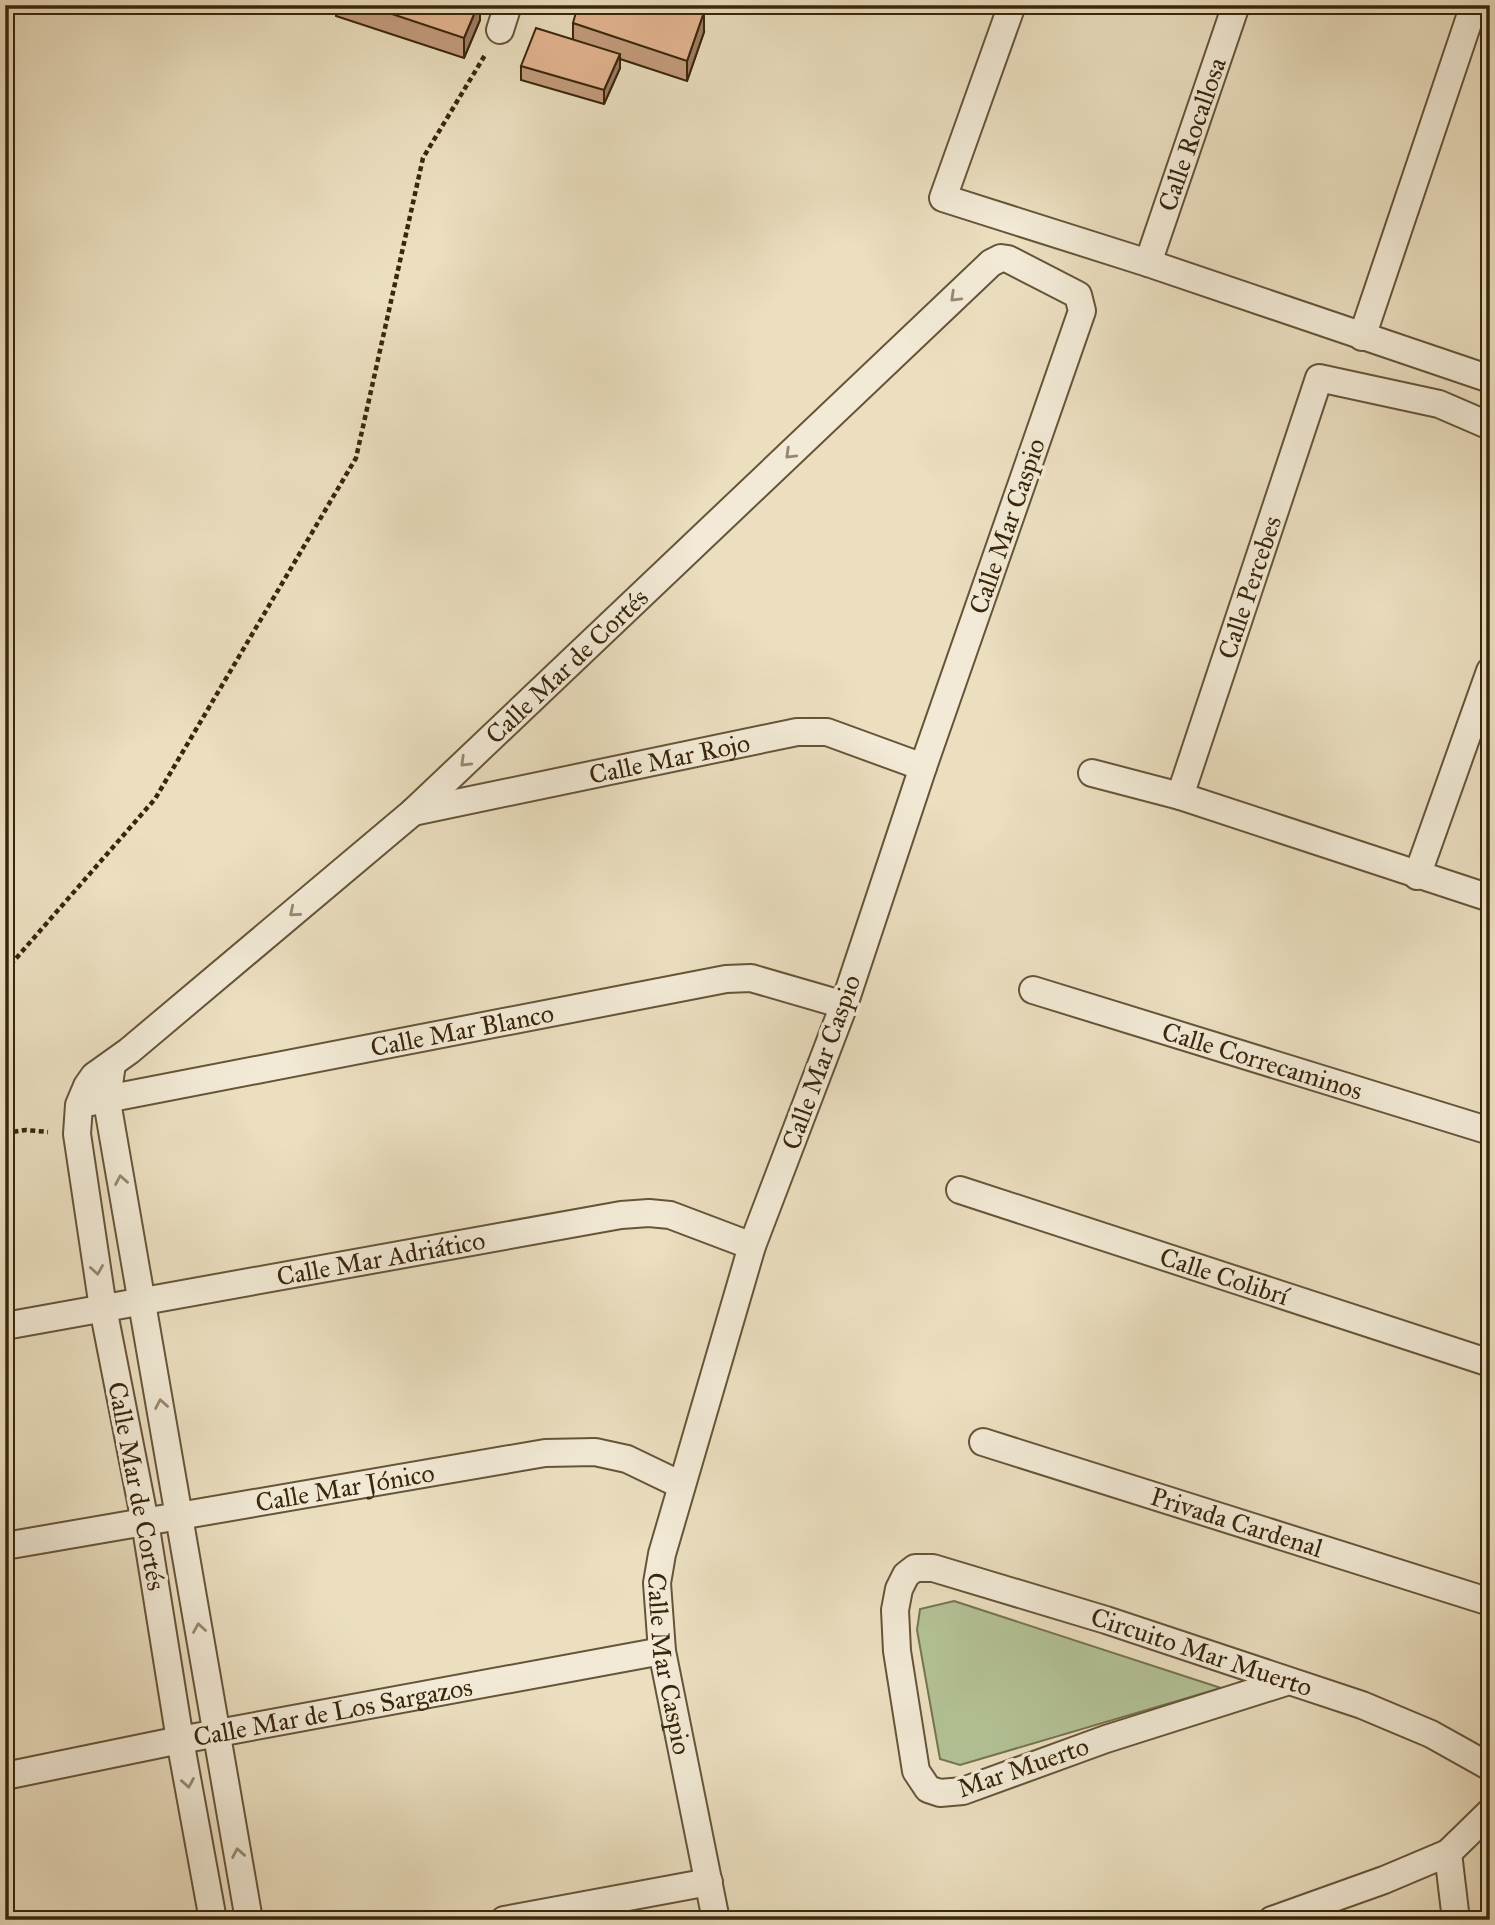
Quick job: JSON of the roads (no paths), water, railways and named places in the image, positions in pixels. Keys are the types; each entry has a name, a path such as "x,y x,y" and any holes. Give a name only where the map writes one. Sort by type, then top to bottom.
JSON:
{"street":[{"path":"500,30 508,5"},
{"path":"1012,5 943,198 1149,263 1490,379"},
{"name":"Calle Rocallosa","path":"1149,263 1236,5"},
{"path":"1362,337 1474,5"},
{"name":"Calle Mar de Cortés","path":"214,1920 180,1740 145,1522 103,1308 77,1135 79,1105 87,1086 94,1076 112,1064 413,812 991,263 1001,258 1008,259"},
{"name":"Calle Mar Caspio","path":"716,1920 662,1651 656,1583 681,1485 752,1246 844,1005 923,767 1082,311 1078,295 1008,259"},
{"name":"Calle Percebes","path":"1180,796 1319,378 1439,404 1490,426"},
{"path":"1417,876 1490,671"},
{"name":"Calle Mar Rojo","path":"413,812 797,732 827,732 923,767"},
{"path":"1091,773 1180,796 1490,898"},
{"name":"Calle Mar Blanco","path":"79,1105 726,979 751,978 844,1005"},
{"name":"Calle Correcaminos","path":"1033,990 1490,1131"},
{"name":"Calle Mar de Cortés","path":"112,1064 107,1098 250,1920"},
{"name":"Calle Colibrí","path":"960,1190 1490,1363"},
{"name":"Calle Mar Adriático","path":"5,1326 621,1215 670,1215 752,1246"},
{"name":"Privada Cardenal","path":"983,1442 1490,1602"},
{"name":"Calle Mar Jónico","path":"5,1546 545,1453 595,1452 627,1459 681,1485"},
{"name":"Circuito Mar Muerto","path":"906,1575 915,1568 933,1568 1106,1620 1399,1720 1490,1767"},
{"name":"Mar Muerto","path":"906,1575 899,1589 895,1610 897,1651 916,1771 928,1790 940,1793 963,1791 1106,1739 1289,1681"},
{"name":"Calle Mar de Los Sargazos","path":"5,1776 180,1740 662,1651"},
{"path":"1272,1920 1448,1853 1490,1812"},
{"path":"1448,1853 1456,1920"},
{"path":"504,1920 709,1882"}]}
